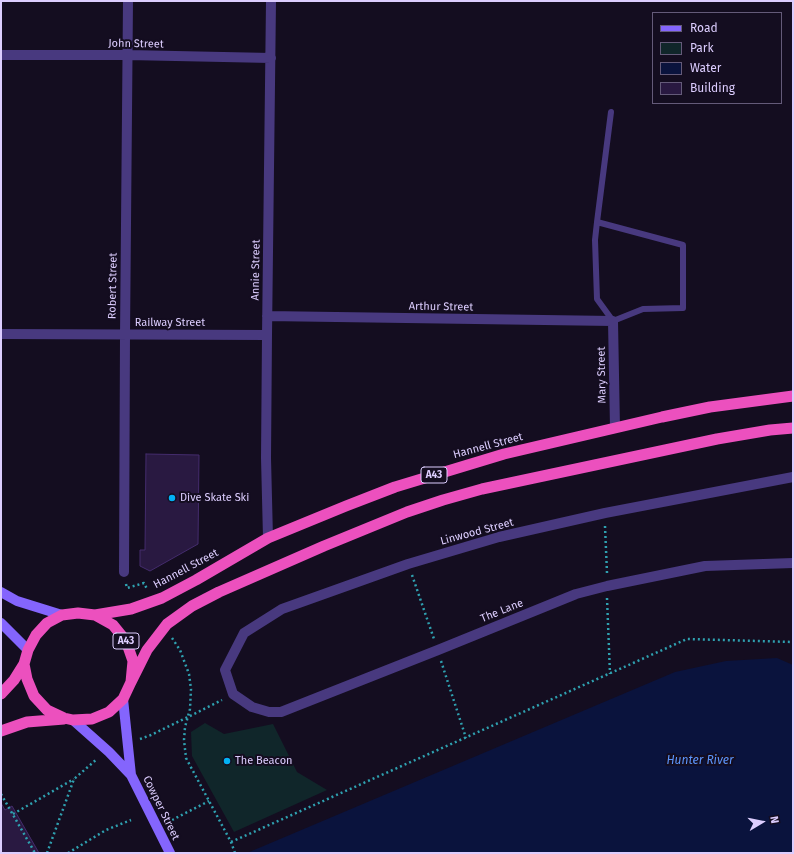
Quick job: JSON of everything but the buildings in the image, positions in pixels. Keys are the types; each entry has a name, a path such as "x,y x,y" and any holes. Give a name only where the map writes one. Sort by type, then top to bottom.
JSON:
{"highway":[{"name":"Hannell Street","path":"95,615 131,609 162,598 268,538 395,487 504,454 662,417 710,407 793,396"},
{"name":"A43","path":"1,731 27,722 92,719 109,712 122,698 147,650 165,626 192,606 219,592 324,546 407,512 443,500 489,488 717,439 770,430 793,428"},
{"name":"A43","path":"1,694 14,680 24,664 28,650 36,635 43,627 47,623 62,615 78,612 95,615 113,625 126,641 132,661 131,682"},
{"name":"A43","path":"24,664 27,679 34,696 47,710 69,719"}],"main road":[{"path":"1,592 17,601 62,615"},
{"path":"1,623 28,650"},
{"name":"Cowper Street","path":"122,698 131,774"},
{"name":"Cowper Street","path":"69,719 109,752 131,774 170,853"}],"street":[{"name":"Robert Street","path":"124,572 128,1"},
{"name":"Annie Street","path":"268,538 266,458 271,1"},
{"name":"John Street","path":"1,55 128,55 271,58"},
{"name":"Arthur Street","path":"267,316 613,321"},
{"name":"Mary Street","path":"613,321 615,428"},
{"name":"Railway Street","path":"1,334 267,335"},
{"name":"Linwood Street","path":"233,694 225,670 244,633 282,609 408,564 499,537 605,513 793,477"},
{"name":"The Lane","path":"233,694 252,707 269,712 281,712 576,594 607,586 705,566 793,563"}],"lane":[{"path":"597,222 683,245 683,308 643,309 613,321 597,299 595,240 597,222 611,112"}],"path":[{"path":"127,588 144,584"},
{"path":"231,842 687,639 793,642"},
{"path":"176,644 180,650 189,674 191,696 184,740 186,758 231,842 234,851"},
{"path":"146,736 151,735 233,694"},
{"path":"13,814 74,779 97,759"},
{"path":"47,853 74,779"},
{"path":"1,794 35,853"},
{"path":"172,820 209,801"},
{"path":"68,853 106,830 131,820"}],"green space":[{"path":"205,723 224,734 273,724 297,772 327,790 234,832 192,756 191,732"}],"water":[{"name":"Hunter River","path":"777,658 793,665 793,853 247,853 675,672 726,661"}],"place":[{"name":"Dive Skate Ski","path":"172,498"},
{"name":"The Beacon","path":"227,761"}]}
